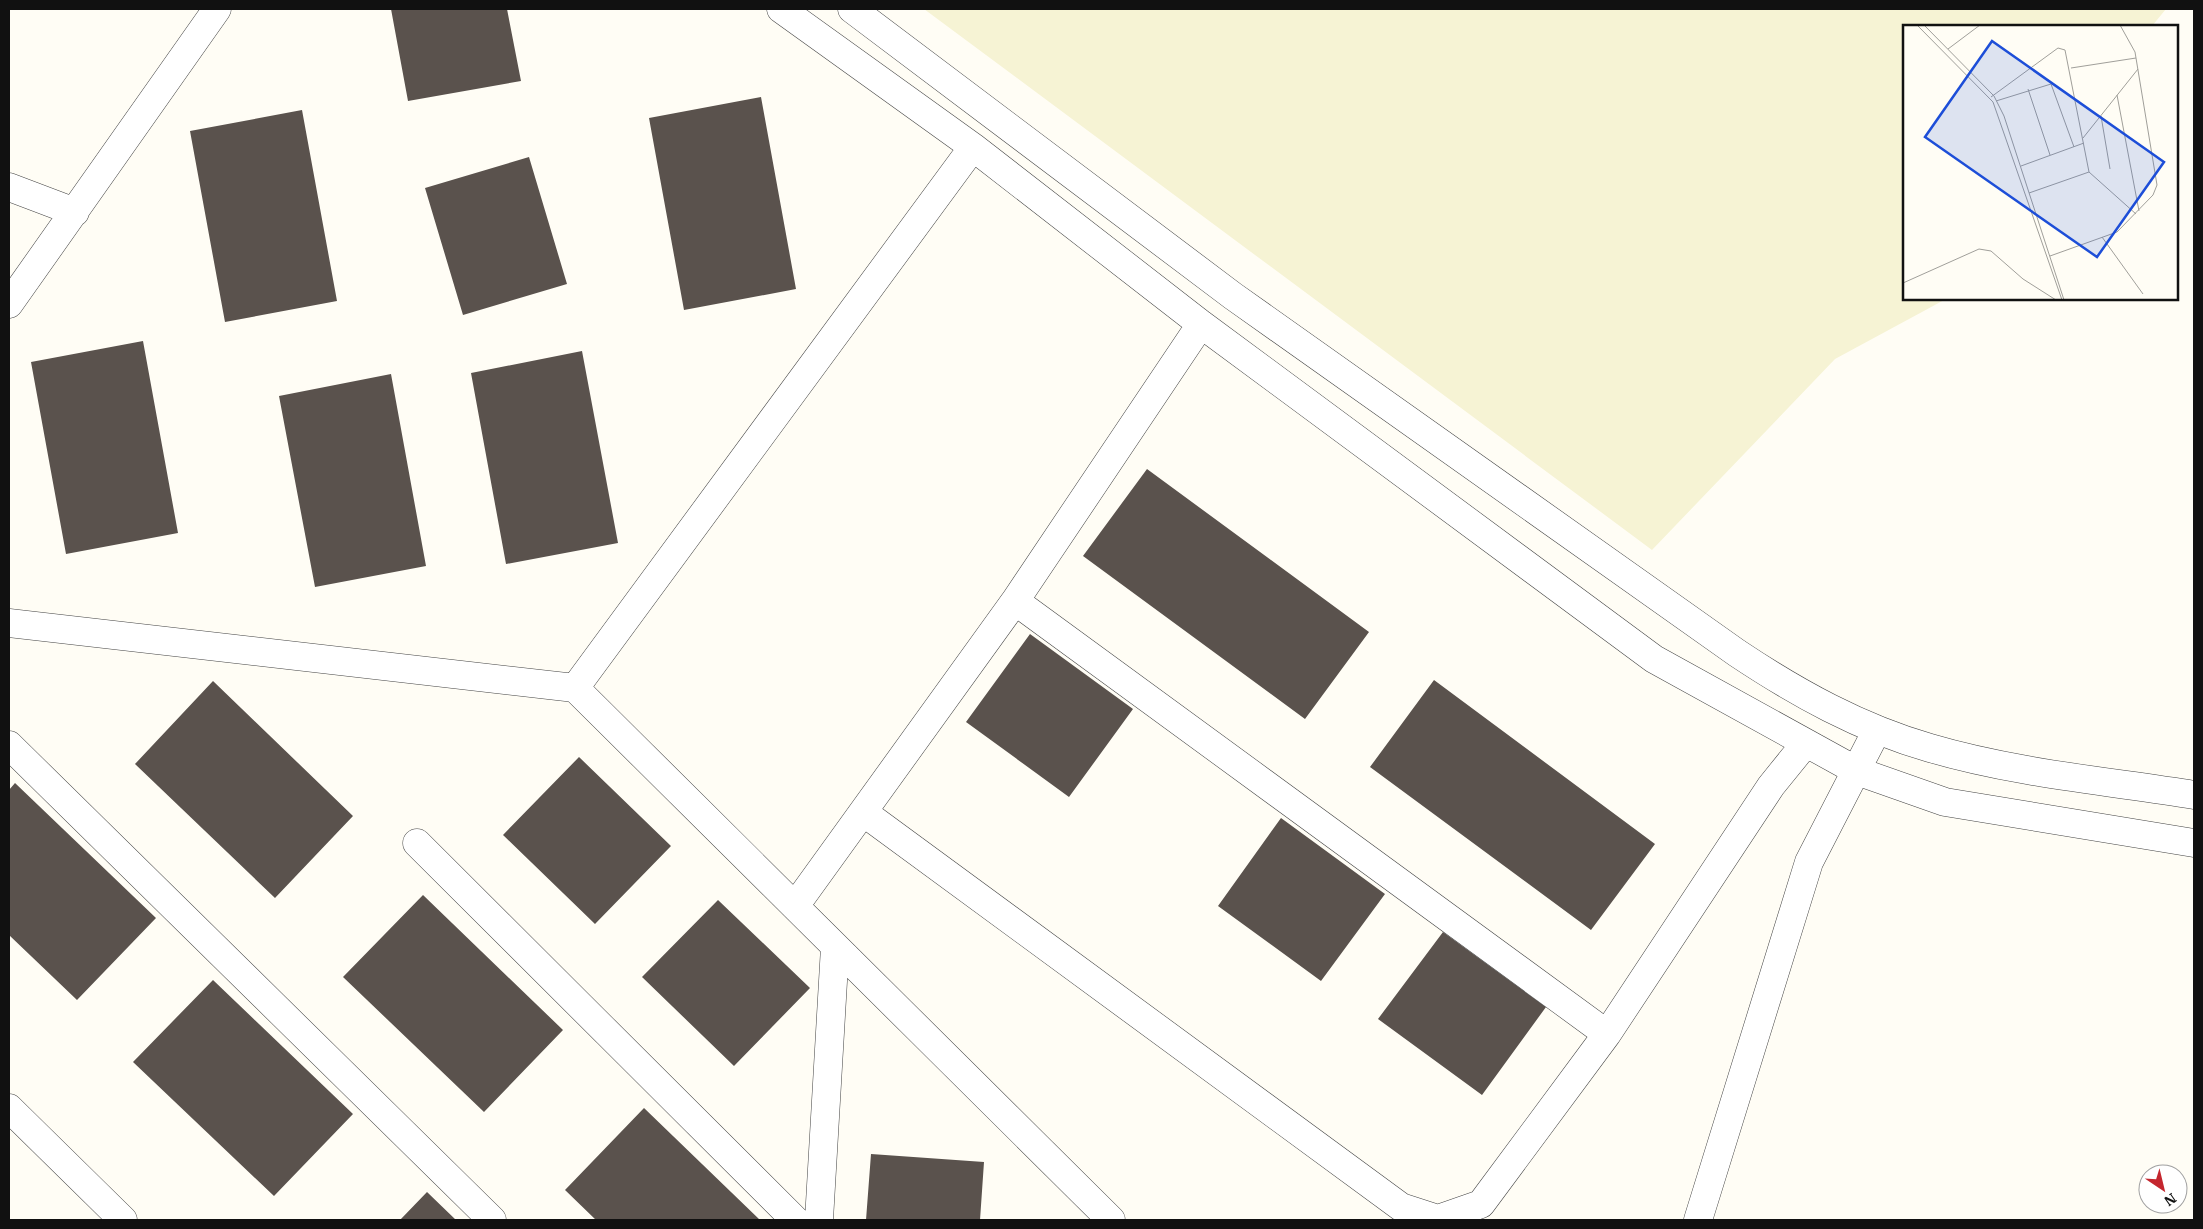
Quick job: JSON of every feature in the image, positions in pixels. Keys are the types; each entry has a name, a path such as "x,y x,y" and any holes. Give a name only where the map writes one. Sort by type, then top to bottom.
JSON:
{"street":[{"path":"9,304 217,9"},
{"path":"781,9 973,147 1202,324 1654,659 1857,772 1945,802 2194,843"},
{"path":"852,9 1234,296 1736,653 1789,686 1877,730 1928,747 1981,761 2194,795"},
{"path":"575,688 973,147"},
{"path":"9,187 75,212"},
{"path":"795,906 1015,601 1202,324"},
{"path":"1015,601 1607,1034"},
{"path":"9,623 575,688 1110,1220"},
{"path":"1698,1220 1810,862 1877,730"},
{"path":"863,812 1401,1207 1438,1218 1481,1204 1607,1034 1771,786 1805,744"},
{"path":"9,745 492,1220"},
{"path":"417,843 795,1220"},
{"path":"819,1220 835,947"},
{"path":"9,1108 123,1220"}],"shaded area":[{"path":"924,9 2166,9 2153,25 1903,25 1903,300 1944,300 1835,359 1652,550"}],"building":[{"path":"391,9 507,9 521,81 408,101"},
{"path":"761,97 796,289 684,310 649,118"},
{"path":"302,110 337,301 225,322 190,131"},
{"path":"529,157 567,284 463,315 425,188"},
{"path":"143,341 178,533 66,554 31,362"},
{"path":"582,351 618,543 506,564 471,373"},
{"path":"391,374 426,566 315,587 279,396"},
{"path":"1147,469 1369,632 1305,719 1083,556"},
{"path":"1030,634 1133,709 1069,797 966,722"},
{"path":"1434,680 1655,844 1591,930 1370,767"},
{"path":"213,681 353,816 275,898 135,764"},
{"path":"579,757 671,846 595,924 503,835"},
{"path":"15,783 156,918 77,1000 9,935 9,790"},
{"path":"1281,818 1385,894 1321,981 1218,906"},
{"path":"423,895 563,1030 484,1112 343,977"},
{"path":"718,900 810,988 734,1066 642,977"},
{"path":"1443,932 1546,1007 1482,1095 1378,1019"},
{"path":"213,980 353,1114 274,1196 133,1062"},
{"path":"644,1108 760,1220 596,1220 565,1190"},
{"path":"871,1154 984,1162 980,1220 866,1220"},
{"path":"427,1192 456,1220 400,1220"}]}
